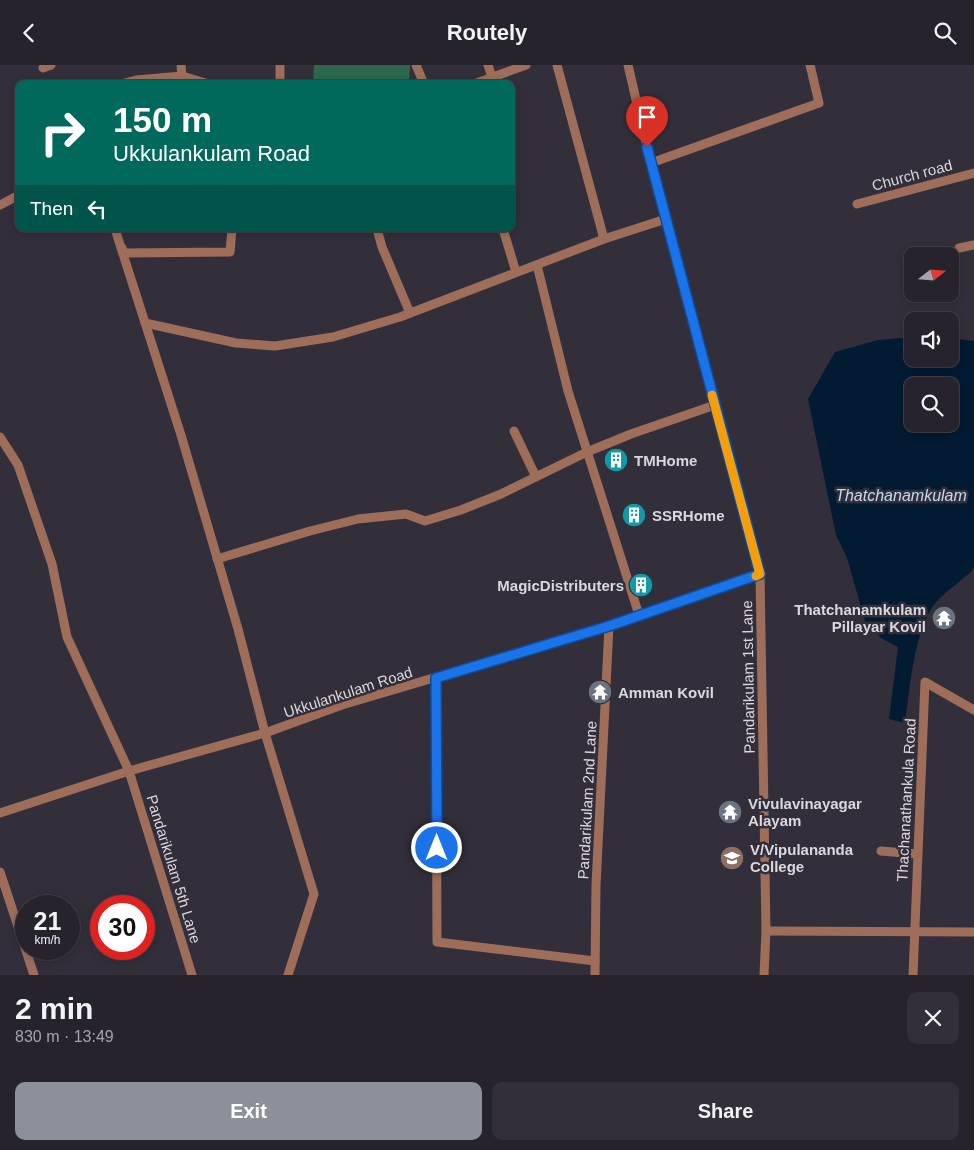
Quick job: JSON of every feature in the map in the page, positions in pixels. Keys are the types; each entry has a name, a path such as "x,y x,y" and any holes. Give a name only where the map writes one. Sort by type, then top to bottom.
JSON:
{"street":[{"path":"136,80 181,80 180,65"},
{"path":"280,65 280,80"},
{"path":"416,65 422,80"},
{"path":"488,65 492,77"},
{"path":"485,80 526,65"},
{"path":"557,65 604,239"},
{"name":"Pandarikulam 1st Lane","path":"628,65 651,163 760,574 766,931 764,975"},
{"path":"651,163 819,103 810,65"},
{"name":"Church road","path":"857,204 974,173"},
{"path":"0,205 15,197"},
{"path":"145,323 236,343 275,346 333,337 410,313 604,239 666,219"},
{"path":"116,232 181,435 238,629 265,733 314,894 288,975"},
{"path":"122,248 124,253 230,252 232,232"},
{"path":"378,232 382,247 410,313"},
{"path":"504,232 516,272"},
{"path":"959,248 974,245"},
{"path":"537,265 568,391 639,615"},
{"path":"217,559 310,531 358,519 406,514 425,521 461,510 501,494 586,452 715,405"},
{"path":"514,431 536,477"},
{"name":"Pandarikulam 5th Lane","path":"0,437 18,465 52,564 67,637 129,771 192,975"},
{"name":"Ukkulankulam Road","path":"0,813 129,771 265,733 342,705 609,626 760,574"},
{"name":"Pandarikulam 2nd Lane","path":"595,975 596,885 609,626"},
{"path":"436,678 437,943 595,961"},
{"name":"Thachanathankula Road","path":"913,975 926,682 974,710"},
{"path":"880,851 917,854"},
{"path":"0,873 34,975"},
{"path":"766,931 974,932"}],"green space":[{"path":"314,65 410,65 409,80 313,80"}],"water":[{"name":"Thatchanamkulam","path":"904,338 904,367 959,367 959,339 974,341 974,567 971,572 938,600 923,625 914,658 905,723 889,719 898,647 881,638 865,621 847,558 836,535 808,399 835,352 878,340"}],"slow traffic":[{"path":"712,395 760,574 756,576"}],"place":[{"name":"TMHome","path":"616,460"},
{"name":"SSRHome","path":"634,515"},
{"name":"MagicDistributers","path":"641,585"},
{"name":"Thatchanamkulam Pillayar Kovil","path":"944,618"},
{"name":"Amman Kovil","path":"600,692"},
{"name":"Vivulavinayagar Alayam","path":"730,812"},
{"name":"V/Vipulananda College","path":"732,858"}],"route":[{"path":"437,848 436,678 609,626 760,574 647,147"}]}
